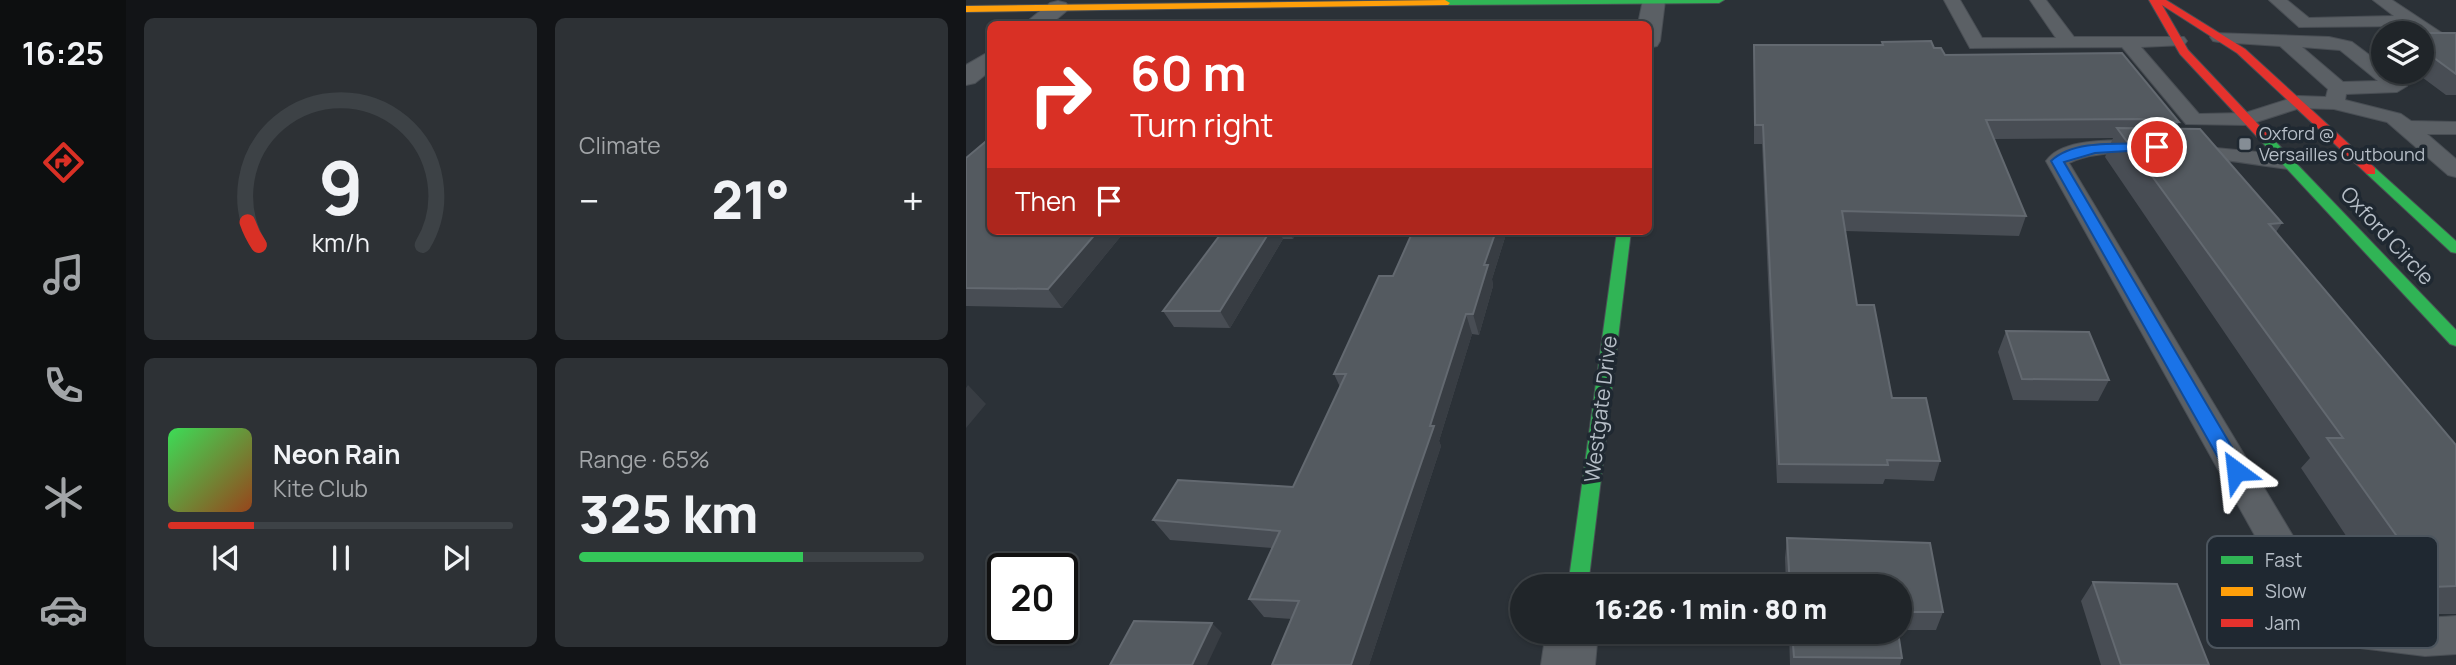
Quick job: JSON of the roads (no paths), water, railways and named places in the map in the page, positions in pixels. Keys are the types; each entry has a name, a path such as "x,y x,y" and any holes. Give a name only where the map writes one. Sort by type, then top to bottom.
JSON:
{"street":[{"path":"966,9 1719,0"},
{"name":"Oxford Circle","path":"2154,0 2185,52 2456,340"},
{"name":"Oxford Circle","path":"2160,0 2242,51 2456,249"},
{"path":"1651,21 1654,1"},
{"path":"1041,21 1058,8"},
{"path":"966,77 987,61"},
{"name":"Westgate Drive","path":"1580,574 1623,235"},
{"path":"1568,665 1571,644"}],"lane":[{"path":"1952,0 1976,44 2178,41"},
{"path":"2038,0 2069,43"},
{"path":"2127,42 2193,120 2247,119 2298,102 2397,86 2305,23 2277,0"},
{"path":"2381,0 2413,21"},
{"path":"2305,23 2371,22"},
{"path":"2434,34 2452,45"},
{"path":"2220,37 2371,46"},
{"path":"2285,41 2336,95 2394,118 2456,170"},
{"path":"2434,45 2452,45"},
{"path":"2406,127 2456,128"},
{"path":"2274,536 2057,161 2070,154 2095,150 2157,147 2288,162"},
{"path":"2438,636 2456,635"}],"place":[{"name":"Oxford @ Versailles Outbound","path":"2245,144"}]}
